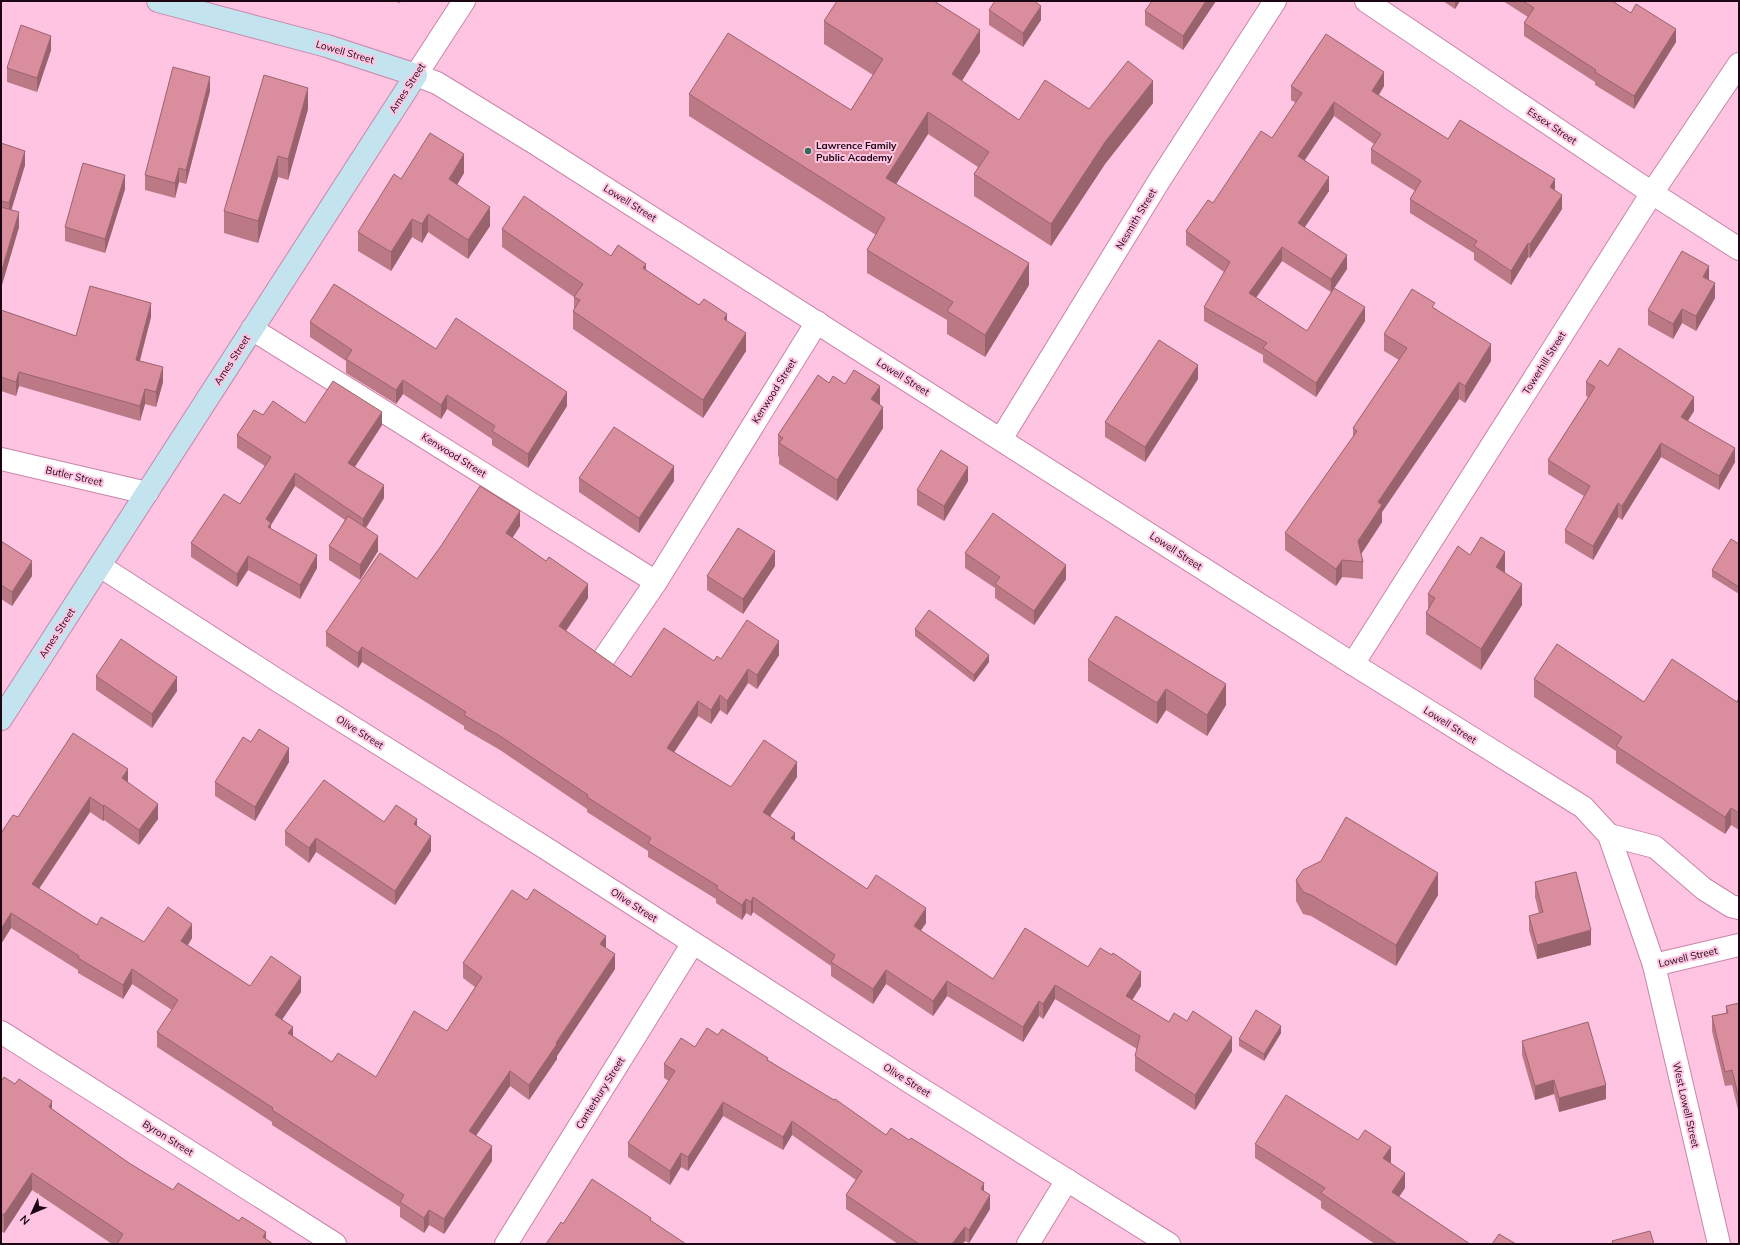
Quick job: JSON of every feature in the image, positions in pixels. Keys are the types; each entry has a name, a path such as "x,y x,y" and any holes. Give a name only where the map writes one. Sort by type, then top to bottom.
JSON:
{"street":[{"name":"Lowell Street","path":"158,1 327,46 437,83 514,130 817,322 1353,664 1583,807 1609,835 1654,966 1739,945"},
{"name":"Ames Street","path":"1,719 464,1"},
{"name":"Nesmith Street","path":"1001,439 1159,181 1274,1"},
{"name":"Essex Street","path":"1366,1 1652,193 1739,249"},
{"name":"Towerhill Street","path":"1353,664 1652,193 1739,64"},
{"name":"Kenwood Street","path":"604,658 656,582 817,322"},
{"name":"Kenwood Street","path":"252,328 656,582"},
{"name":"Butler Street","path":"1,459 146,493"},
{"name":"Olive Street","path":"100,566 910,1082 1169,1244"},
{"path":"1609,835 1655,847 1704,889 1731,906 1739,908"},
{"name":"Canterbury Street","path":"506,1244 693,943"},
{"name":"West Lowell Street","path":"1654,966 1719,1244"},
{"name":"Byron Street","path":"1,1032 335,1244"},
{"path":"1028,1244 1067,1180"}],"building":[{"path":"837,1 934,1 980,30 952,74 1019,120 1045,80 1089,109 1128,61 1153,81 1105,142 1051,224 974,174 989,152 928,112 886,178 1029,263 985,335 947,311 953,302 867,250 885,218 689,94 728,33 851,110 883,59 824,21"},
{"path":"995,1 1034,1 1041,6 1023,33 989,10"},
{"path":"1152,1 1206,1 1183,36 1145,11"},
{"path":"1523,1 1612,1 1631,13 1636,4 1676,29 1634,96 1595,72 1596,70 1524,23 1534,8"},
{"path":"21,25 51,36 37,78 7,68"},
{"path":"1326,34 1384,72 1372,91 1448,139 1460,120 1555,179 1550,187 1562,195 1530,244 1528,243 1511,271 1474,246 1477,241 1410,199 1421,181 1371,149 1381,134 1334,102 1298,156 1329,177 1298,223 1347,255 1331,279 1282,247 1249,293 1307,331 1334,288 1365,307 1316,383 1263,348 1267,343 1204,307 1230,262 1186,231 1208,200 1213,203 1261,131 1272,138 1302,93 1291,86"},
{"path":"173,67 210,77 186,170 179,168 175,183 145,175"},
{"path":"264,75 308,88 288,159 278,156 258,221 224,211"},
{"path":"430,133 464,154 449,179 490,207 468,240 428,214 422,224 412,219 391,252 358,232 394,174 401,179"},
{"path":"1,143 25,151 9,203 1,201"},
{"path":"83,163 125,175 105,239 65,227"},
{"path":"524,196 611,256 618,245 646,264 643,268 699,305 704,299 727,314 724,319 746,333 703,400 573,311 580,300 574,297 583,284 502,229"},
{"path":"1,207 19,212 1,273"},
{"path":"1682,251 1709,266 1703,277 1715,283 1696,316 1682,309 1673,324 1648,310"},
{"path":"334,284 436,349 456,318 567,392 528,454 492,431 495,426 447,395 441,405 403,380 396,390 346,359 352,350 310,322"},
{"path":"90,286 151,303 136,360 163,367 156,392 145,389 140,406 19,372 16,382 1,377 1,310 76,336"},
{"path":"1412,289 1435,303 1432,307 1491,344 1465,386 1459,382 1378,502 1382,505 1358,541 1363,562 1342,560 1336,569 1285,533 1357,431 1353,428 1407,348 1384,334"},
{"path":"1159,340 1198,365 1145,447 1105,422"},
{"path":"1619,348 1694,397 1681,417 1735,448 1719,476 1661,443 1622,506 1618,503 1593,546 1565,530 1590,486 1548,460 1595,387 1586,382 1600,360 1608,366"},
{"path":"854,370 880,386 871,399 883,407 837,480 779,443 783,438 778,435 818,375 829,383 833,376 845,384"},
{"path":"333,381 382,412 348,463 384,485 363,519 295,473 266,519 271,523 268,527 317,555 300,585 248,556 237,574 191,543 224,494 240,504 271,457 237,435 254,410 263,415 273,401 305,423"},
{"path":"614,427 674,466 639,518 579,478"},
{"path":"941,450 968,467 944,506 917,490"},
{"path":"480,486 520,511 506,533 546,561 549,557 588,584 559,626 631,677 664,628 714,661 717,656 721,659 747,620 779,641 757,675 748,669 727,701 720,695 711,710 698,701 667,748 731,787 764,740 797,762 763,812 795,833 791,838 867,889 876,875 926,908 914,926 993,979 1025,928 1088,967 1100,948 1112,955 1113,953 1141,972 1126,996 1169,1022 1174,1013 1187,1021 1193,1011 1232,1037 1195,1095 1135,1056 1140,1036 1055,985 1043,1004 1039,1001 1023,1027 947,981 933,1001 886,970 873,989 831,962 835,955 753,897 751,902 746,899 742,905 716,888 718,886 648,843 651,838 587,797 588,795 500,736 464,715 466,712 362,647 358,653 326,632 380,553 417,579 441,546"},
{"path":"993,513 1066,565 1034,611 995,584 1000,577 965,553"},
{"path":"348,516 378,536 360,565 329,546"},
{"path":"738,528 775,551 743,599 707,576"},
{"path":"1481,537 1505,552 1496,567 1522,584 1481,649 1426,613 1435,598 1428,594 1458,546 1470,555"},
{"path":"1731,539 1739,544 1739,587 1712,570"},
{"path":"1,541 32,561 12,592 1,585"},
{"path":"929,610 989,655 974,675 915,629"},
{"path":"1116,616 1226,684 1207,715 1166,689 1157,703 1088,660"},
{"path":"121,639 177,677 152,714 96,676"},
{"path":"1557,644 1644,702 1672,659 1737,702 1739,698 1739,813 1731,808 1725,817 1616,746 1622,737 1534,679"},
{"path":"259,729 289,748 255,807 215,782 243,737 251,742"},
{"path":"73,733 128,769 122,778 158,804 139,830 90,797 32,884 97,925 101,917 144,942 168,907 192,924 181,941 250,986 271,956 301,977 275,1015 293,1027 288,1033 332,1062 338,1053 376,1077 414,1011 447,1031 482,977 463,963 512,890 527,900 534,889 606,936 600,944 615,954 529,1085 510,1071 469,1131 492,1146 444,1219 429,1210 424,1218 400,1202 404,1195 272,1110 273,1108 157,1032 178,1000 132,969 123,985 78,958 79,956 11,913 1,929 1,833 13,815 18,817"},
{"path":"324,780 384,822 396,805 417,819 414,824 431,836 395,891 316,838 309,848 285,831"},
{"path":"1346,817 1438,873 1396,945 1311,895 1303,892 1296,880 1303,870 1321,861"},
{"path":"1576,872 1591,930 1537,945 1529,916 1543,912 1535,882"},
{"path":"1739,1003 1739,1099 1732,1070 1725,1072 1712,1016 1728,1013 1726,1006"},
{"path":"1256,1010 1281,1026 1264,1054 1239,1039"},
{"path":"1588,1022 1606,1085 1559,1098 1554,1080 1535,1086 1522,1041"},
{"path":"707,1028 718,1035 722,1029 768,1058 767,1060 834,1100 835,1099 886,1135 891,1128 909,1140 911,1138 984,1183 981,1189 990,1195 969,1230 965,1227 952,1244 919,1244 846,1195 862,1171 792,1121 783,1137 723,1102 688,1157 681,1153 670,1171 628,1143 675,1071 664,1064 681,1038 695,1047"},
{"path":"4,1077 15,1084 19,1079 52,1101 49,1107 129,1163 173,1190 178,1183 239,1221 242,1217 266,1232 263,1237 273,1244 117,1244 123,1234 32,1173 4,1215 1,1213 1,1082"},
{"path":"1286,1095 1358,1140 1365,1130 1391,1147 1383,1158 1405,1173 1392,1192 1470,1244 1397,1244 1321,1193 1325,1188 1255,1144"},
{"path":"592,1179 651,1218 650,1220 686,1244 546,1244 561,1222 563,1224"},
{"path":"1650,1231 1654,1244 1613,1244 1612,1241"},
{"path":"1499,1234 1516,1244 1492,1244"}],"place":[{"name":"Lawrence Family Public Academy","path":"808,151"}]}
